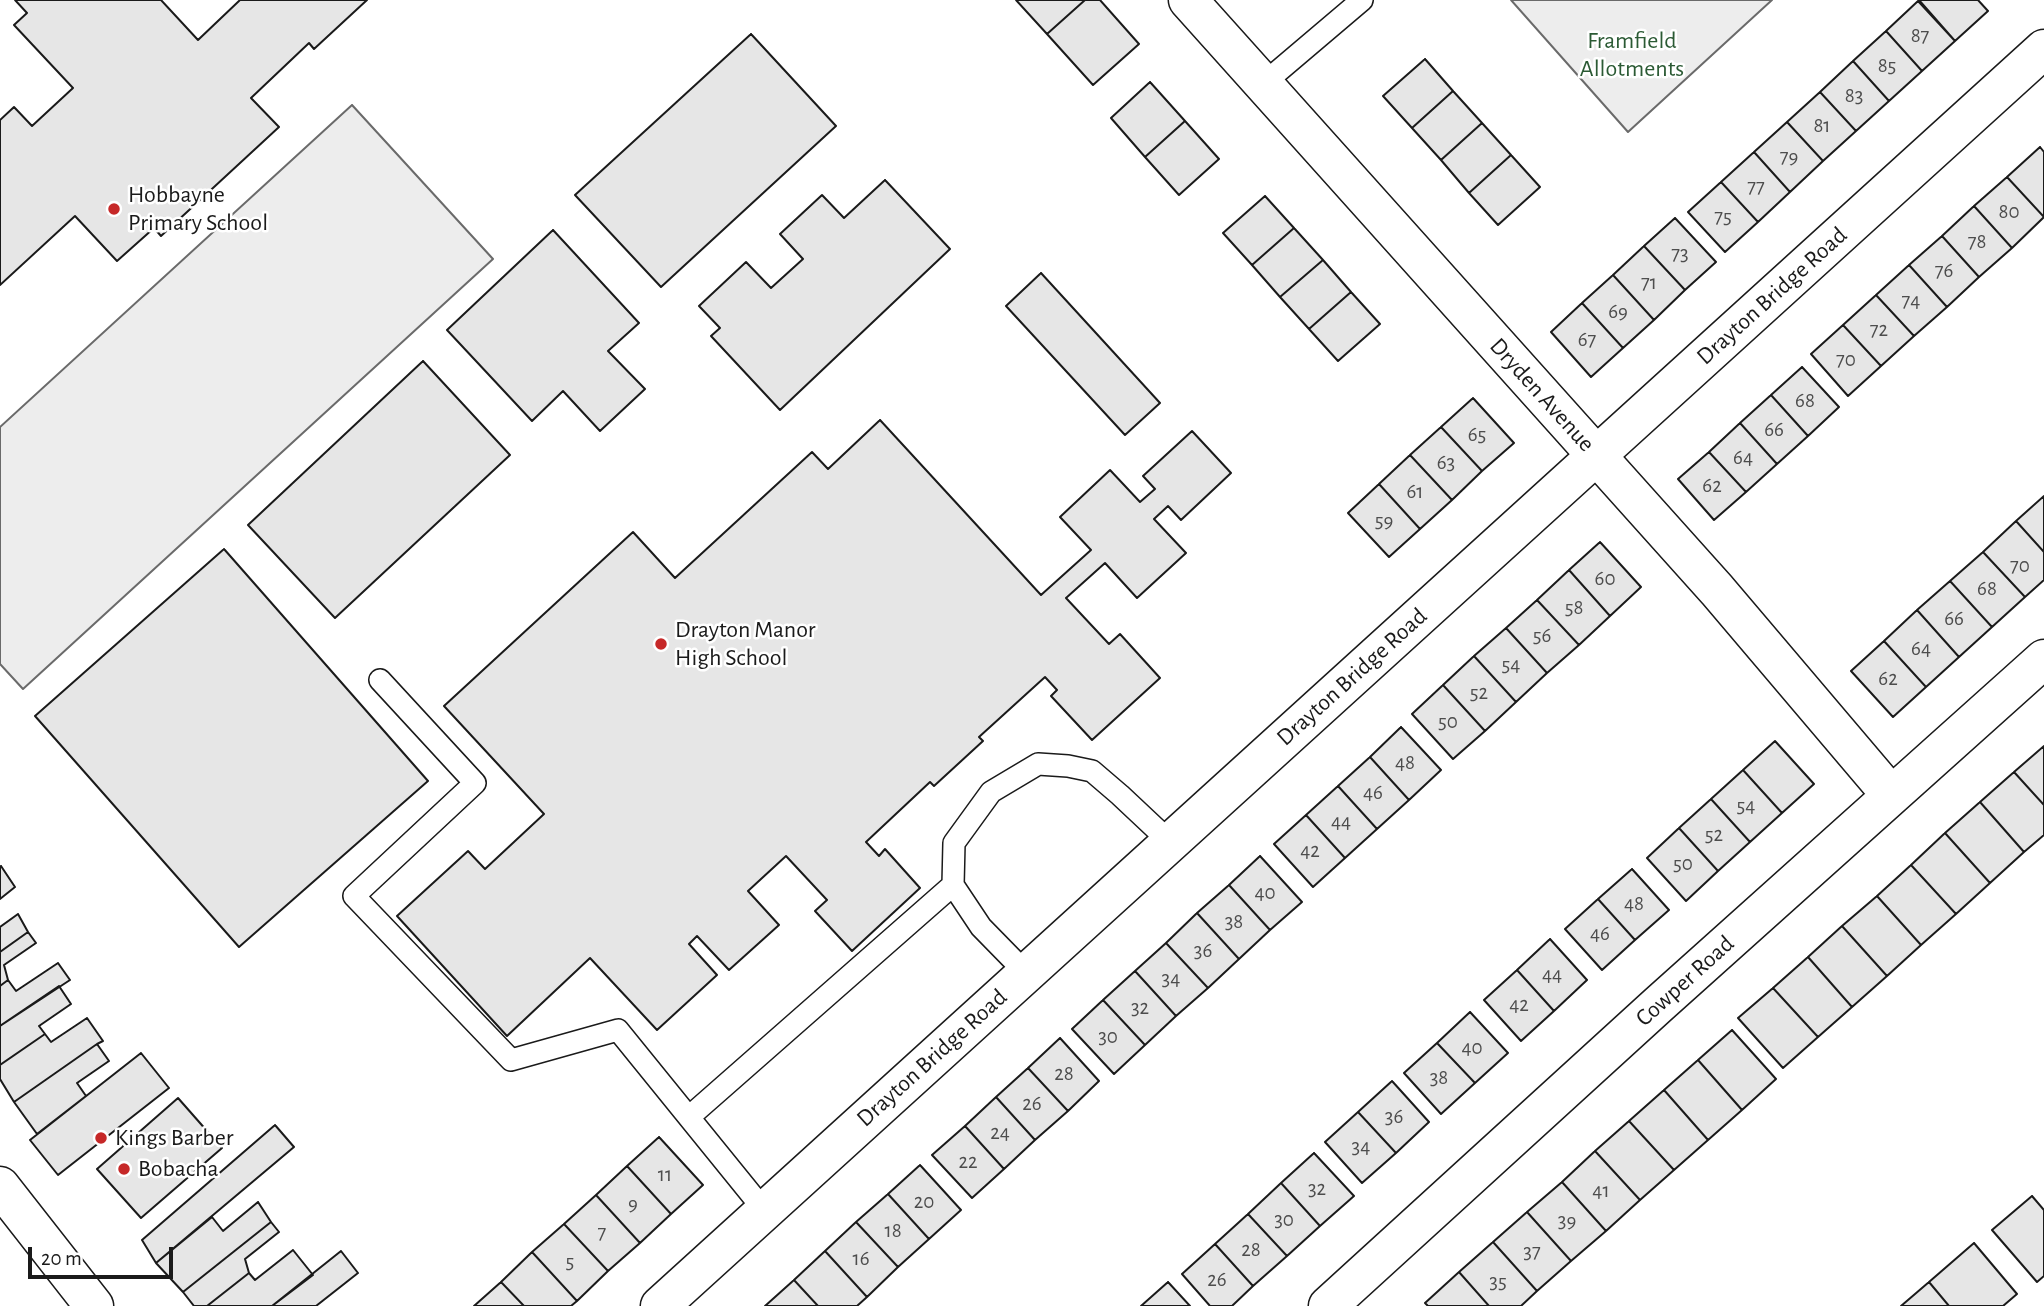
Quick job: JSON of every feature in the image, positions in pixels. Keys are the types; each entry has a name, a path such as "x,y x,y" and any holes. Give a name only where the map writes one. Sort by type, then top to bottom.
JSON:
{"street":[{"name":"Dryden Avenue","path":"1188,0 1717,590 1891,795"},
{"name":"Drayton Bridge Road","path":"660,1306 2044,49"},
{"name":"Cowper Road","path":"1328,1306 2044,659"},
{"path":"0,1186 94,1306"}],"lane":[{"path":"1263,83 1362,0"},
{"path":"380,680 474,783 354,896 511,1060 618,1030 764,1210"},
{"path":"1026,973 981,927 953,885 954,843 991,792 1038,764 1068,766 1092,772 1170,842"},
{"path":"689,1117 953,885"}],"shaded area":[{"name":"Framfield Allotments","path":"1511,0 1772,0 1628,132"},
{"path":"352,105 493,259 23,689 0,664 0,427"}],"building":[{"path":"15,0 161,0 198,40 240,0 367,0 314,49 309,43 251,98 279,127 161,236 154,228 117,261 75,216 0,285 0,120 14,107 32,126 73,88 14,25 27,13"},
{"path":"1016,0 1085,0 1047,34"},
{"path":"1085,0 1100,0 1139,44 1093,85 1047,34"},
{"path":"1919,0 1978,0 1988,11 1955,41"},
{"path":"1918,1 1955,41 1922,71 1886,31"},
{"path":"1886,31 1922,71 1889,101 1853,61"},
{"path":"751,34 836,126 661,287 575,195"},
{"path":"1425,59 1453,91 1412,128 1383,96"},
{"path":"1853,61 1889,101 1856,131 1820,92"},
{"path":"1150,82 1185,121 1145,157 1111,118"},
{"path":"1453,91 1482,123 1441,160 1412,128"},
{"path":"1820,92 1856,131 1823,161 1787,122"},
{"path":"1185,121 1219,159 1179,195 1145,157"},
{"path":"1787,122 1823,161 1790,192 1754,152"},
{"path":"1482,123 1511,155 1469,193 1441,160"},
{"path":"2040,147 2044,152 2044,217 2007,177"},
{"path":"1754,152 1790,192 1758,222 1721,182"},
{"path":"1511,155 1540,187 1498,225 1469,193"},
{"path":"2007,177 2044,217 2012,248 1974,206"},
{"path":"885,180 950,249 780,410 711,336 720,328 699,306 746,262 771,288 803,259 780,234 822,195 844,218"},
{"path":"1721,182 1758,222 1725,252 1688,212"},
{"path":"1265,196 1294,228 1252,265 1223,233"},
{"path":"1974,206 2012,248 1979,277 1942,236"},
{"path":"1675,218 1716,262 1685,290 1644,246"},
{"path":"1294,228 1323,260 1280,297 1252,265"},
{"path":"553,230 639,323 608,351 645,389 600,431 563,391 532,421 447,330"},
{"path":"1942,236 1979,277 1947,307 1909,265"},
{"path":"1644,246 1685,290 1654,320 1613,275"},
{"path":"1323,260 1351,292 1309,329 1280,297"},
{"path":"1909,265 1947,307 1914,336 1876,295"},
{"path":"1041,273 1160,403 1125,435 1006,306"},
{"path":"1613,275 1654,320 1623,348 1582,303"},
{"path":"1351,292 1380,324 1338,361 1309,329"},
{"path":"1876,295 1914,336 1881,366 1843,325"},
{"path":"1582,303 1623,348 1591,377 1551,332"},
{"path":"1843,325 1881,366 1848,396 1811,354"},
{"path":"423,361 510,455 335,618 248,525"},
{"path":"1802,367 1839,407 1808,436 1771,395"},
{"path":"1771,395 1808,436 1777,464 1740,423"},
{"path":"1473,398 1514,443 1482,471 1441,427"},
{"path":"880,420 1041,595 1091,550 1060,517 1110,470 1140,502 1155,489 1143,476 1192,431 1231,473 1181,520 1168,506 1154,519 1186,553 1137,598 1105,563 1066,598 1109,644 1120,634 1160,678 1092,740 1051,696 1057,690 1045,677 979,737 983,741 934,786 930,782 866,842 879,856 885,849 920,888 852,951 815,911 827,900 786,856 748,891 779,925 729,970 697,936 689,944 717,975 657,1030 590,958 507,1036 397,916 468,851 485,869 544,814 444,706 633,532 675,578 812,452 828,469"},
{"path":"1740,423 1777,464 1746,492 1709,452"},
{"path":"1441,427 1482,471 1452,500 1410,455"},
{"path":"1709,452 1746,492 1714,520 1678,479"},
{"path":"1410,455 1452,500 1420,529 1379,484"},
{"path":"1379,484 1420,529 1389,557 1348,513"},
{"path":"2044,496 2044,552 2016,521"},
{"path":"2016,521 2044,552 2044,580 2025,597 1983,552"},
{"path":"1600,542 1641,587 1610,616 1569,570"},
{"path":"224,549 428,781 239,947 35,716"},
{"path":"1983,552 2025,597 1992,627 1950,581"},
{"path":"1569,570 1610,616 1579,645 1537,600"},
{"path":"1950,581 1992,627 1959,657 1917,610"},
{"path":"1537,600 1579,645 1547,673 1506,628"},
{"path":"1917,610 1959,657 1926,687 1884,641"},
{"path":"1506,628 1547,673 1516,702 1474,656"},
{"path":"1884,641 1926,687 1893,717 1851,671"},
{"path":"1474,656 1516,702 1485,731 1443,685"},
{"path":"1443,685 1485,731 1453,759 1412,714"},
{"path":"1401,727 1441,770 1409,800 1370,757"},
{"path":"1775,741 1814,784 1782,813 1743,770"},
{"path":"2044,746 2044,805 2014,772"},
{"path":"1370,757 1409,800 1377,829 1338,786"},
{"path":"1743,770 1782,813 1750,842 1711,799"},
{"path":"2014,772 2044,805 2044,835 2024,852 1980,802"},
{"path":"1338,786 1377,829 1345,858 1306,815"},
{"path":"1711,799 1750,842 1718,871 1679,828"},
{"path":"1980,802 2024,852 1990,883 1945,833"},
{"path":"1306,815 1345,858 1313,887 1274,844"},
{"path":"1679,828 1718,871 1686,901 1647,858"},
{"path":"1945,833 1990,883 1956,914 1911,865"},
{"path":"1260,856 1302,902 1270,930 1229,885"},
{"path":"1911,865 1956,914 1921,945 1877,896"},
{"path":"0,867 15,887 0,899"},
{"path":"1632,869 1669,910 1635,940 1598,899"},
{"path":"1229,885 1270,930 1239,959 1197,913"},
{"path":"1877,896 1921,945 1887,976 1842,926"},
{"path":"1598,899 1635,940 1602,970 1565,929"},
{"path":"1197,913 1239,959 1208,988 1166,943"},
{"path":"18,914 28,932 0,952 0,927"},
{"path":"1842,926 1887,976 1852,1007 1808,957"},
{"path":"28,932 36,943 4,965 8,980 0,986 0,952"},
{"path":"1550,939 1587,980 1554,1011 1517,970"},
{"path":"1166,943 1208,988 1176,1016 1135,971"},
{"path":"1808,957 1852,1007 1818,1037 1773,988"},
{"path":"58,963 70,980 0,1026 0,986 8,980 16,991"},
{"path":"1517,970 1554,1011 1521,1041 1484,1000"},
{"path":"1135,971 1176,1016 1145,1045 1103,1000"},
{"path":"59,986 71,1004 39,1026 45,1034 0,1065 0,1026"},
{"path":"1773,988 1818,1037 1783,1068 1738,1018"},
{"path":"1103,1000 1145,1045 1114,1074 1072,1029"},
{"path":"1470,1012 1508,1053 1475,1083 1437,1043"},
{"path":"87,1018 103,1041 14,1102 0,1079 0,1065 45,1034 51,1042"},
{"path":"1732,1030 1776,1079 1742,1110 1698,1060"},
{"path":"1060,1038 1099,1081 1068,1111 1028,1068"},
{"path":"1437,1043 1475,1083 1441,1114 1404,1073"},
{"path":"97,1044 109,1061 77,1083 86,1096 37,1134 14,1102"},
{"path":"141,1053 169,1088 58,1175 30,1140"},
{"path":"1698,1060 1742,1110 1708,1140 1664,1090"},
{"path":"1028,1068 1068,1111 1035,1140 996,1097"},
{"path":"1392,1081 1429,1122 1396,1153 1358,1112"},
{"path":"1664,1090 1708,1140 1674,1170 1629,1121"},
{"path":"996,1097 1035,1140 1004,1169 965,1126"},
{"path":"178,1098 222,1148 141,1218 97,1169"},
{"path":"1358,1112 1396,1153 1362,1183 1325,1142"},
{"path":"1629,1121 1674,1170 1640,1200 1595,1151"},
{"path":"275,1125 294,1147 156,1263 142,1240"},
{"path":"965,1126 1004,1169 972,1198 932,1155"},
{"path":"659,1137 703,1185 671,1214 627,1166"},
{"path":"1595,1151 1640,1200 1606,1231 1562,1182"},
{"path":"1314,1153 1354,1196 1320,1226 1281,1183"},
{"path":"920,1165 961,1210 929,1239 888,1194"},
{"path":"627,1166 671,1214 640,1243 596,1195"},
{"path":"1562,1182 1606,1231 1571,1261 1527,1212"},
{"path":"1281,1183 1320,1226 1287,1256 1248,1214"},
{"path":"888,1194 929,1239 898,1267 856,1222"},
{"path":"596,1195 640,1243 608,1271 564,1224"},
{"path":"2032,1196 2044,1210 2044,1276 2037,1282 1992,1230"},
{"path":"258,1202 271,1222 183,1292 156,1263 212,1217 223,1231"},
{"path":"1527,1212 1571,1261 1537,1291 1493,1242"},
{"path":"1248,1214 1287,1256 1253,1286 1215,1244"},
{"path":"271,1222 279,1232 245,1259 249,1273 207,1306 194,1306 183,1292"},
{"path":"856,1222 898,1267 867,1297 825,1251"},
{"path":"564,1224 608,1271 577,1301 532,1252"},
{"path":"1493,1242 1537,1291 1521,1306 1489,1306 1459,1272"},
{"path":"1974,1243 2017,1294 2003,1306 1949,1306 1929,1282"},
{"path":"1215,1244 1253,1286 1232,1306 1210,1306 1182,1274"},
{"path":"293,1250 313,1275 272,1306 207,1306 249,1273 255,1280"},
{"path":"341,1251 358,1273 316,1306 272,1306"},
{"path":"825,1251 867,1297 857,1306 818,1306 794,1280"},
{"path":"532,1252 577,1301 571,1306 524,1306 501,1282"},
{"path":"1459,1272 1489,1306 1428,1306 1425,1303"},
{"path":"794,1280 818,1306 765,1306"},
{"path":"501,1282 524,1306 474,1306"},
{"path":"1168,1282 1190,1306 1141,1306"},
{"path":"1929,1282 1949,1306 1901,1306"}],"place":[{"name":"Hobbayne Primary School","path":"114,209"},
{"name":"Drayton Manor High School","path":"661,644"},
{"name":"Kings Barber","path":"101,1138"},
{"name":"Bobacha","path":"124,1169"}]}
